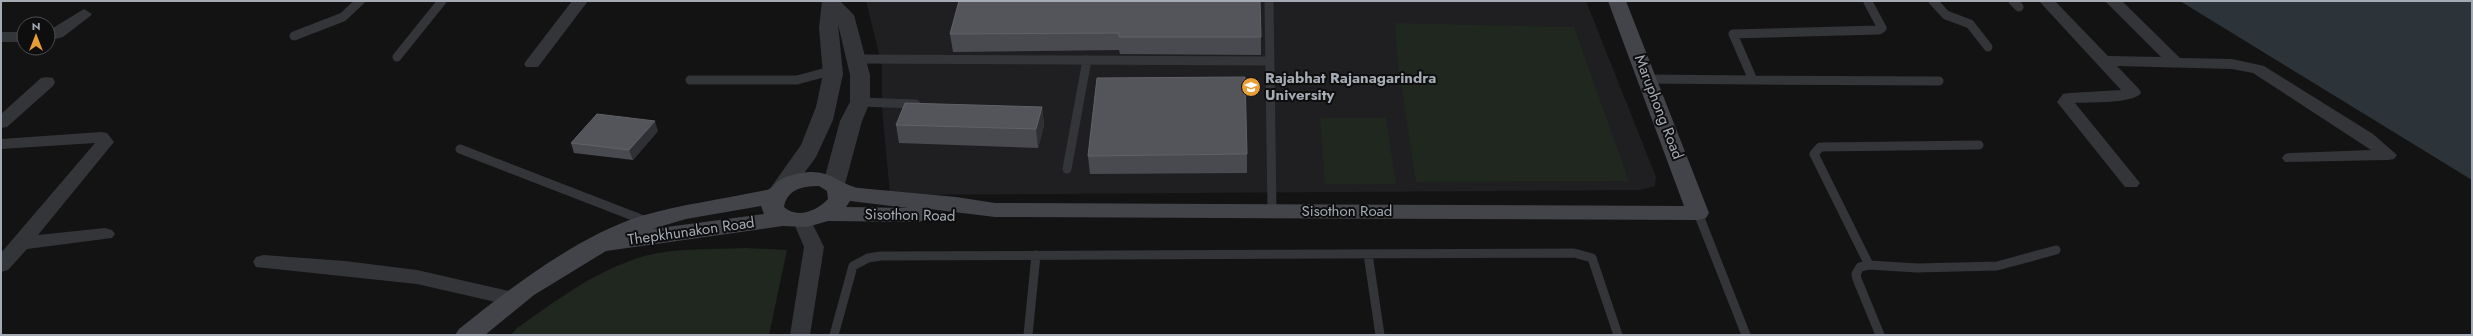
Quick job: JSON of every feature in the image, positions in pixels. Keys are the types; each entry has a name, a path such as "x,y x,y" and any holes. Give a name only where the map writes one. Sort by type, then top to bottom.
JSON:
{"main road":[{"name":"Maruphong Road","path":"1617,1 1698,213"},
{"name":"Sisothon Road","path":"778,193 790,184 808,179 825,180 837,188 866,198 965,204 995,210"},
{"path":"825,214 837,204 837,188"},
{"path":"778,193 772,209 793,220"},
{"name":"Thepkhunakon Road","path":"468,335 525,289 600,244 648,222 686,212 778,193"},
{"name":"Sisothon Road","path":"825,214 962,216 995,210 1698,213"},
{"name":"Thepkhunakon Road","path":"600,244 793,220 825,214"}],"street":[{"path":"532,64 580,1"},
{"path":"2047,1 2133,93 2128,95 2069,98 2065,102 2131,183"},
{"path":"2113,1 2176,63"},
{"path":"778,193 799,168 815,141 828,104 834,70 827,18 832,3 846,15 857,59 860,102 852,121 837,188"},
{"path":"56,34 84,14"},
{"path":"1,37 16,37"},
{"path":"2104,61 2232,64 2258,69 2367,138 2388,155 2291,158"},
{"path":"1,123 47,82"},
{"path":"1,144 92,136 101,137 105,142 1,265"},
{"path":"793,220 814,247 800,335"},
{"path":"21,243 105,234"},
{"path":"263,262 345,268 417,277 513,299"}],"lane":[{"path":"294,36 343,17 360,1"},
{"path":"397,57 442,1"},
{"path":"1269,1 1268,61 1272,211"},
{"path":"1933,1 1946,16 1971,25 1988,46"},
{"path":"1753,80 1733,34 1880,30 1882,28 1868,2"},
{"path":"857,59 1268,61"},
{"path":"1067,169 1087,60"},
{"path":"690,80 797,80 834,70"},
{"path":"1648,79 1939,81"},
{"path":"860,102 929,104"},
{"path":"1869,265 1814,154 1816,150 1820,147 1979,145"},
{"path":"460,150 648,222"},
{"path":"1698,213 1746,335"},
{"path":"1880,335 1856,274 1860,267 1869,265 1917,268 1997,266 2056,250"},
{"path":"1368,254 1380,335"},
{"path":"834,335 853,266 868,258 881,256 1368,254 1583,254 1592,258 1618,335"},
{"path":"1028,335 1036,255"}],"shaded area":[{"name":"Rajabhat Rajanagarindra University","path":"866,1 1586,1 1656,177 1655,186 1640,190 890,195 882,108 882,66"},
{"path":"2180,1 2472,1 2472,180"},
{"path":"1395,23 1574,27 1629,181 1416,182 1398,64"},
{"path":"1320,118 1386,118 1396,184 1325,184"},
{"path":"745,248 787,250 769,335 511,335 517,328 575,288 621,264 651,254 664,252"}],"building":[{"path":"959,1 1260,1 1261,37 1119,37 1119,33 950,34"},
{"path":"1245,77 1247,154 1088,156 1097,78"},
{"path":"905,103 1042,107 1036,129 896,125"},
{"path":"597,114 655,121 629,150 571,143"}],"place":[{"name":"Rajabhat Rajanagarindra University","path":"1251,87"}]}
